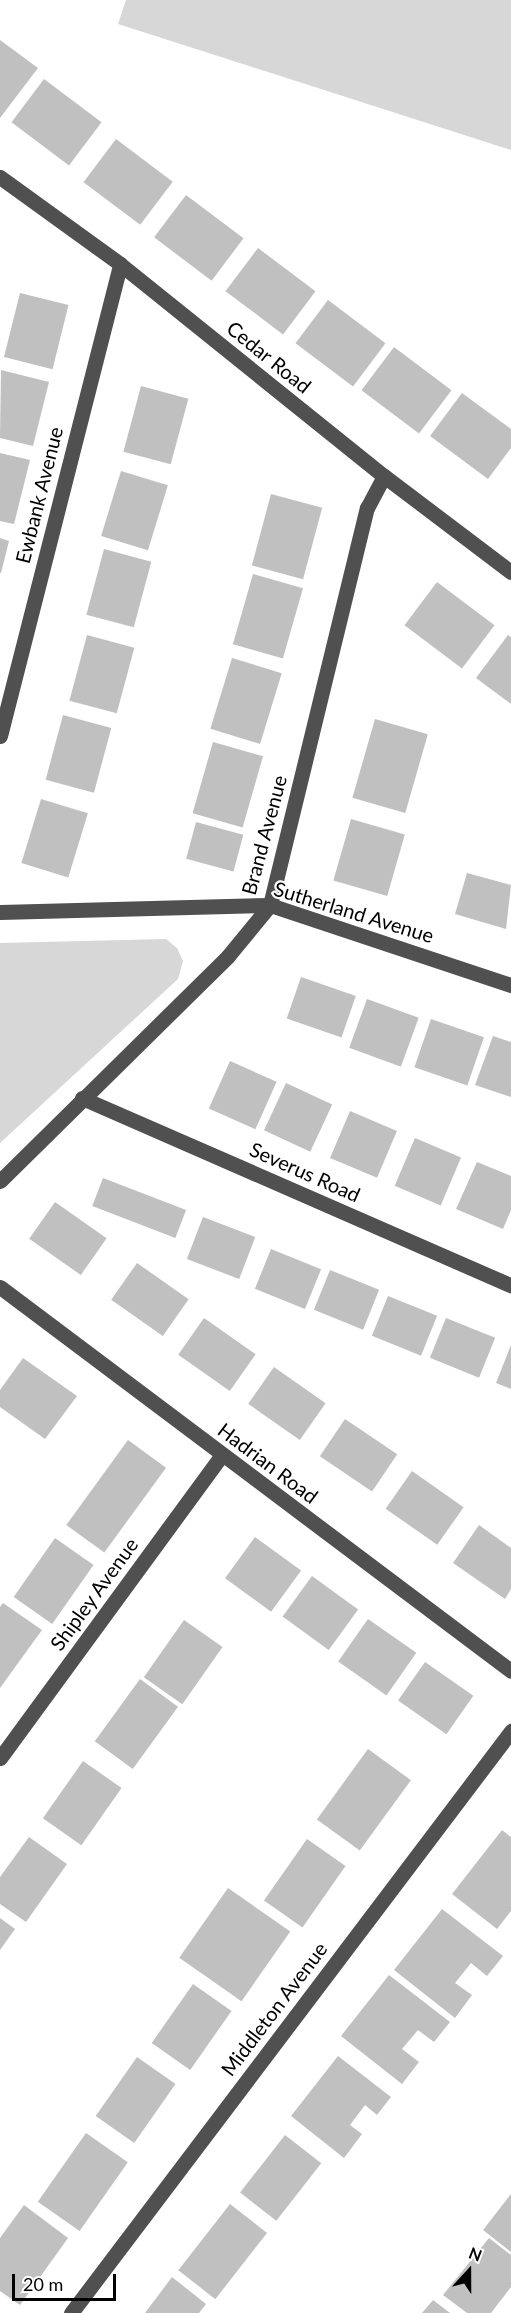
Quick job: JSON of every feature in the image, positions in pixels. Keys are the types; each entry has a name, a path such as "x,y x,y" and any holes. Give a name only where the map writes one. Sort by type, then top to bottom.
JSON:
{"street":[{"name":"Cedar Road","path":"0,177 120,264 384,476 511,572"},
{"name":"Ewbank Avenue","path":"0,736 120,264"},
{"name":"Brand Avenue","path":"0,1181 228,957 270,904 368,508 384,476"},
{"name":"Sutherland Avenue","path":"0,912 270,904 511,985"},
{"name":"Severus Road","path":"82,1098 511,1285"},
{"name":"Hadrian Road","path":"0,1287 511,1671"},
{"name":"Shipley Avenue","path":"0,1758 222,1455"},
{"name":"Middleton Avenue","path":"71,2313 511,1731"}],"shaded area":[{"path":"126,0 511,0 511,150 118,24"},
{"path":"166,939 177,948 183,961 178,979 0,1143 0,943"}],"building":[{"path":"0,40 38,68 0,118"},
{"path":"44,79 102,122 69,165 12,122"},
{"path":"116,139 173,182 140,225 84,182"},
{"path":"186,195 244,238 212,281 154,237"},
{"path":"258,248 316,291 283,334 226,291"},
{"path":"20,293 69,305 53,369 4,357"},
{"path":"328,300 386,343 353,386 296,343"},
{"path":"394,347 452,390 419,433 362,390"},
{"path":"1,370 49,382 33,446 0,438"},
{"path":"141,386 188,399 171,464 123,452"},
{"path":"462,393 511,429 511,448 488,479 430,436"},
{"path":"0,453 30,460 14,524 0,521"},
{"path":"121,471 168,485 148,550 101,536"},
{"path":"271,494 322,508 303,579 252,565"},
{"path":"0,538 9,541 1,573 0,573"},
{"path":"104,549 151,562 134,627 86,615"},
{"path":"253,574 303,588 283,659 233,644"},
{"path":"437,582 495,625 462,668 405,625"},
{"path":"87,635 134,648 117,713 69,701"},
{"path":"508,635 511,637 511,704 476,678"},
{"path":"232,658 282,673 260,744 210,729"},
{"path":"63,715 111,728 94,793 46,780"},
{"path":"375,719 428,734 405,813 352,798"},
{"path":"213,742 263,756 243,827 193,813"},
{"path":"41,799 88,813 68,877 21,863"},
{"path":"351,819 405,834 387,896 333,881"},
{"path":"196,822 243,835 233,871 186,859"},
{"path":"467,873 511,885 506,929 455,914"},
{"path":"301,977 356,996 342,1037 287,1019"},
{"path":"367,999 419,1018 401,1067 349,1048"},
{"path":"431,1019 484,1037 467,1085 414,1067"},
{"path":"493,1036 511,1042 511,1097 475,1085"},
{"path":"230,1061 277,1082 255,1129 209,1109"},
{"path":"286,1083 332,1105 310,1152 264,1130"},
{"path":"350,1111 397,1131 377,1178 330,1158"},
{"path":"415,1138 461,1158 441,1205 395,1186"},
{"path":"477,1162 511,1176 511,1210 503,1229 456,1209"},
{"path":"103,1178 186,1210 175,1238 92,1206"},
{"path":"55,1202 107,1238 81,1275 29,1239"},
{"path":"203,1217 255,1237 239,1279 187,1259"},
{"path":"271,1249 321,1269 305,1309 255,1289"},
{"path":"137,1263 189,1299 163,1336 111,1300"},
{"path":"330,1270 379,1290 363,1330 314,1310"},
{"path":"388,1296 437,1316 421,1356 372,1336"},
{"path":"204,1318 256,1354 230,1391 178,1355"},
{"path":"446,1318 495,1338 479,1378 430,1358"},
{"path":"511,1345 511,1389 496,1383"},
{"path":"23,1358 77,1396 45,1439 0,1407 0,1390"},
{"path":"274,1367 326,1403 300,1440 248,1404"},
{"path":"345,1419 397,1454 372,1492 320,1456"},
{"path":"128,1440 166,1468 104,1553 66,1525"},
{"path":"412,1471 464,1507 437,1545 386,1509"},
{"path":"479,1525 511,1548 511,1589 505,1599 453,1563"},
{"path":"255,1537 301,1571 271,1612 225,1578"},
{"path":"55,1538 94,1565 52,1624 14,1597"},
{"path":"312,1576 358,1610 329,1650 283,1616"},
{"path":"3,1603 42,1630 0,1688 0,1607"},
{"path":"368,1619 416,1653 387,1695 338,1662"},
{"path":"184,1620 223,1647 182,1704 144,1677"},
{"path":"425,1662 473,1696 446,1734 398,1701"},
{"path":"140,1679 178,1707 133,1769 95,1741"},
{"path":"368,1749 411,1780 360,1851 317,1819"},
{"path":"83,1761 122,1788 81,1845 43,1818"},
{"path":"502,1830 511,1837 511,1911 497,1929 452,1894"},
{"path":"29,1837 67,1864 26,1922 0,1904 0,1877"},
{"path":"307,1839 346,1866 302,1927 264,1900"},
{"path":"228,1888 290,1932 242,2001 179,1958"},
{"path":"442,1909 503,1956 487,1976 471,1963 455,1983 472,1995 455,2018 394,1970"},
{"path":"0,1918 15,1929 0,1950"},
{"path":"389,1975 450,2022 434,2042 418,2030 402,2049 419,2062 402,2084 341,2036"},
{"path":"193,1984 232,2011 190,2070 152,2043"},
{"path":"338,2056 391,2097 377,2115 365,2105 350,2125 362,2134 344,2158 291,2116"},
{"path":"137,2057 176,2084 134,2143 96,2116"},
{"path":"86,2133 128,2162 80,2231 38,2202"},
{"path":"285,2135 321,2163 276,2221 240,2193"},
{"path":"511,2194 511,2252 483,2230"},
{"path":"230,2204 267,2233 215,2299 178,2270"},
{"path":"24,2205 68,2238 20,2305 0,2291 0,2238"},
{"path":"489,2238 511,2255 511,2287 491,2313 467,2313 443,2295"},
{"path":"172,2277 206,2304 199,2313 145,2313"},
{"path":"433,2300 450,2313 422,2313"}]}
